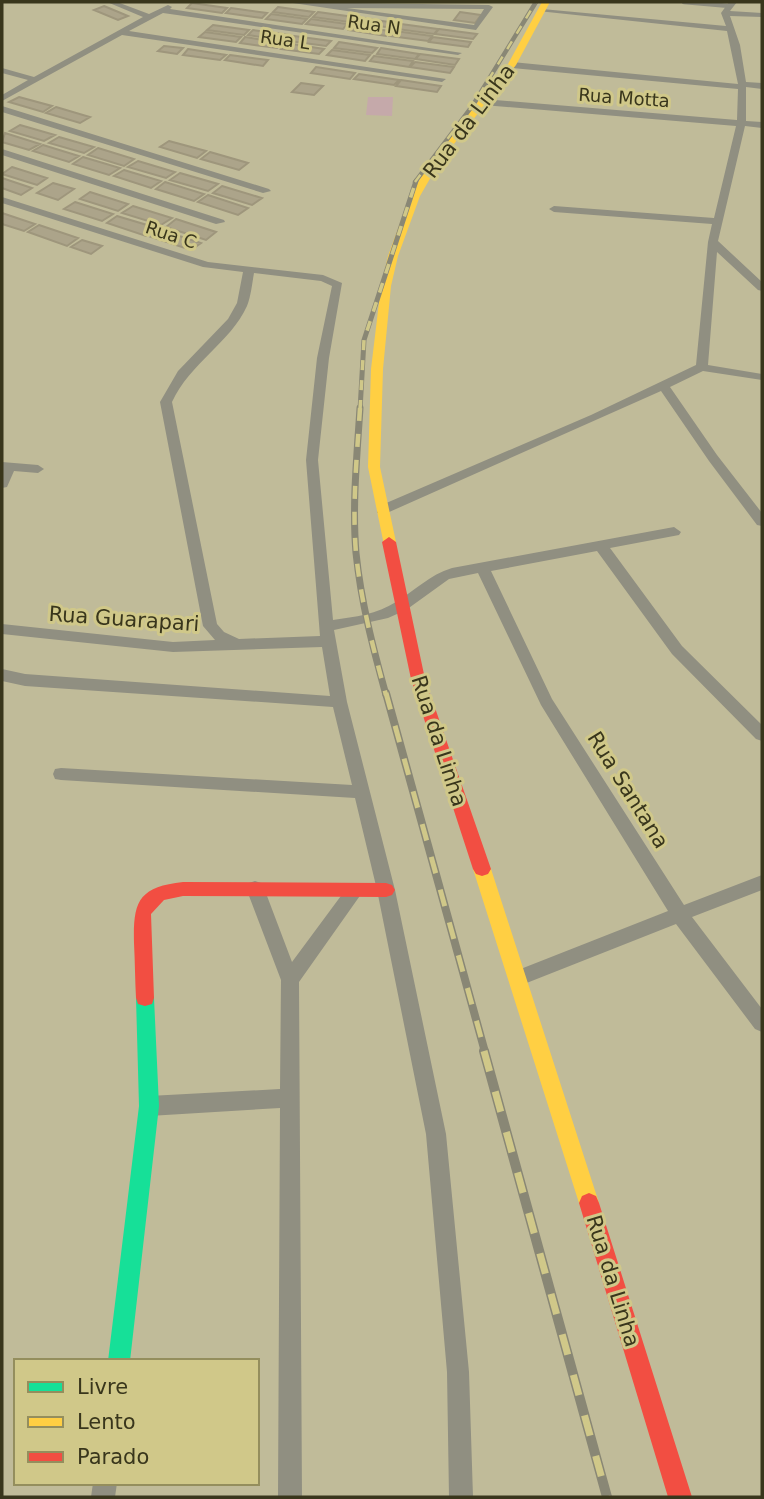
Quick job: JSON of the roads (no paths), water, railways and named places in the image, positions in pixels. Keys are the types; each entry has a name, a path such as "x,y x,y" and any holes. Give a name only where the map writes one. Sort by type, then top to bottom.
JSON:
{"street":[{"path":"111,2 149,17"},
{"path":"2,98 178,2"},
{"path":"290,2 476,27 489,8 326,5"},
{"path":"544,6 730,29"},
{"name":"Rua da Linha","path":"544,6 512,65 435,162 417,192 392,260 377,369 374,467 400,606 425,704 519,978 680,1497"},
{"path":"702,367 713,243 741,123 742,86 736,45 730,29 730,7 762,15"},
{"name":"Rua N","path":"162,10 458,52"},
{"name":"Rua L","path":"122,33 442,79"},
{"path":"512,65 762,86"},
{"path":"2,70 36,80"},
{"name":"Rua Motta","path":"483,102 762,124"},
{"path":"2,109 266,191"},
{"path":"2,152 220,222"},
{"name":"Rua C","path":"2,200 207,265 334,281 338,288 323,358 312,460 327,634"},
{"path":"554,209 718,221"},
{"path":"713,243 762,288"},
{"path":"234,643 219,636 210,626 166,402 180,372 220,335 241,307 249,270"},
{"path":"382,510 702,367 762,377"},
{"path":"664,386 713,458 762,522"},
{"path":"2,484 6,466 38,469"},
{"name":"Rua Guarapari","path":"2,629 139,645 190,647 327,634 366,622 400,606 436,579 482,566 674,533"},
{"path":"601,546 677,650 762,735"},
{"name":"Rua Santana","path":"482,566 545,701 681,916 762,1023"},
{"path":"327,634 339,702 386,890 436,1134 458,1373 461,1497"},
{"path":"2,675 25,680 339,702"},
{"path":"61,774 361,792"},
{"path":"519,978 762,882"},
{"path":"255,888 290,980 290,1497"},
{"path":"119,1359 149,1106 142,914 145,905 150,898 170,890 386,890"},
{"path":"290,980 355,890"},
{"path":"149,1106 290,1098"}],"lane":[{"path":"684,2 730,7"}],"railway":[{"path":"415,182 473,105 536,2"},
{"path":"360,410 364,340 416,181"},
{"path":"360,408 355,499 356,553 364,607 386,695"},
{"path":"386,693 485,1052"},
{"path":"484,1051 607,1497"}]}
